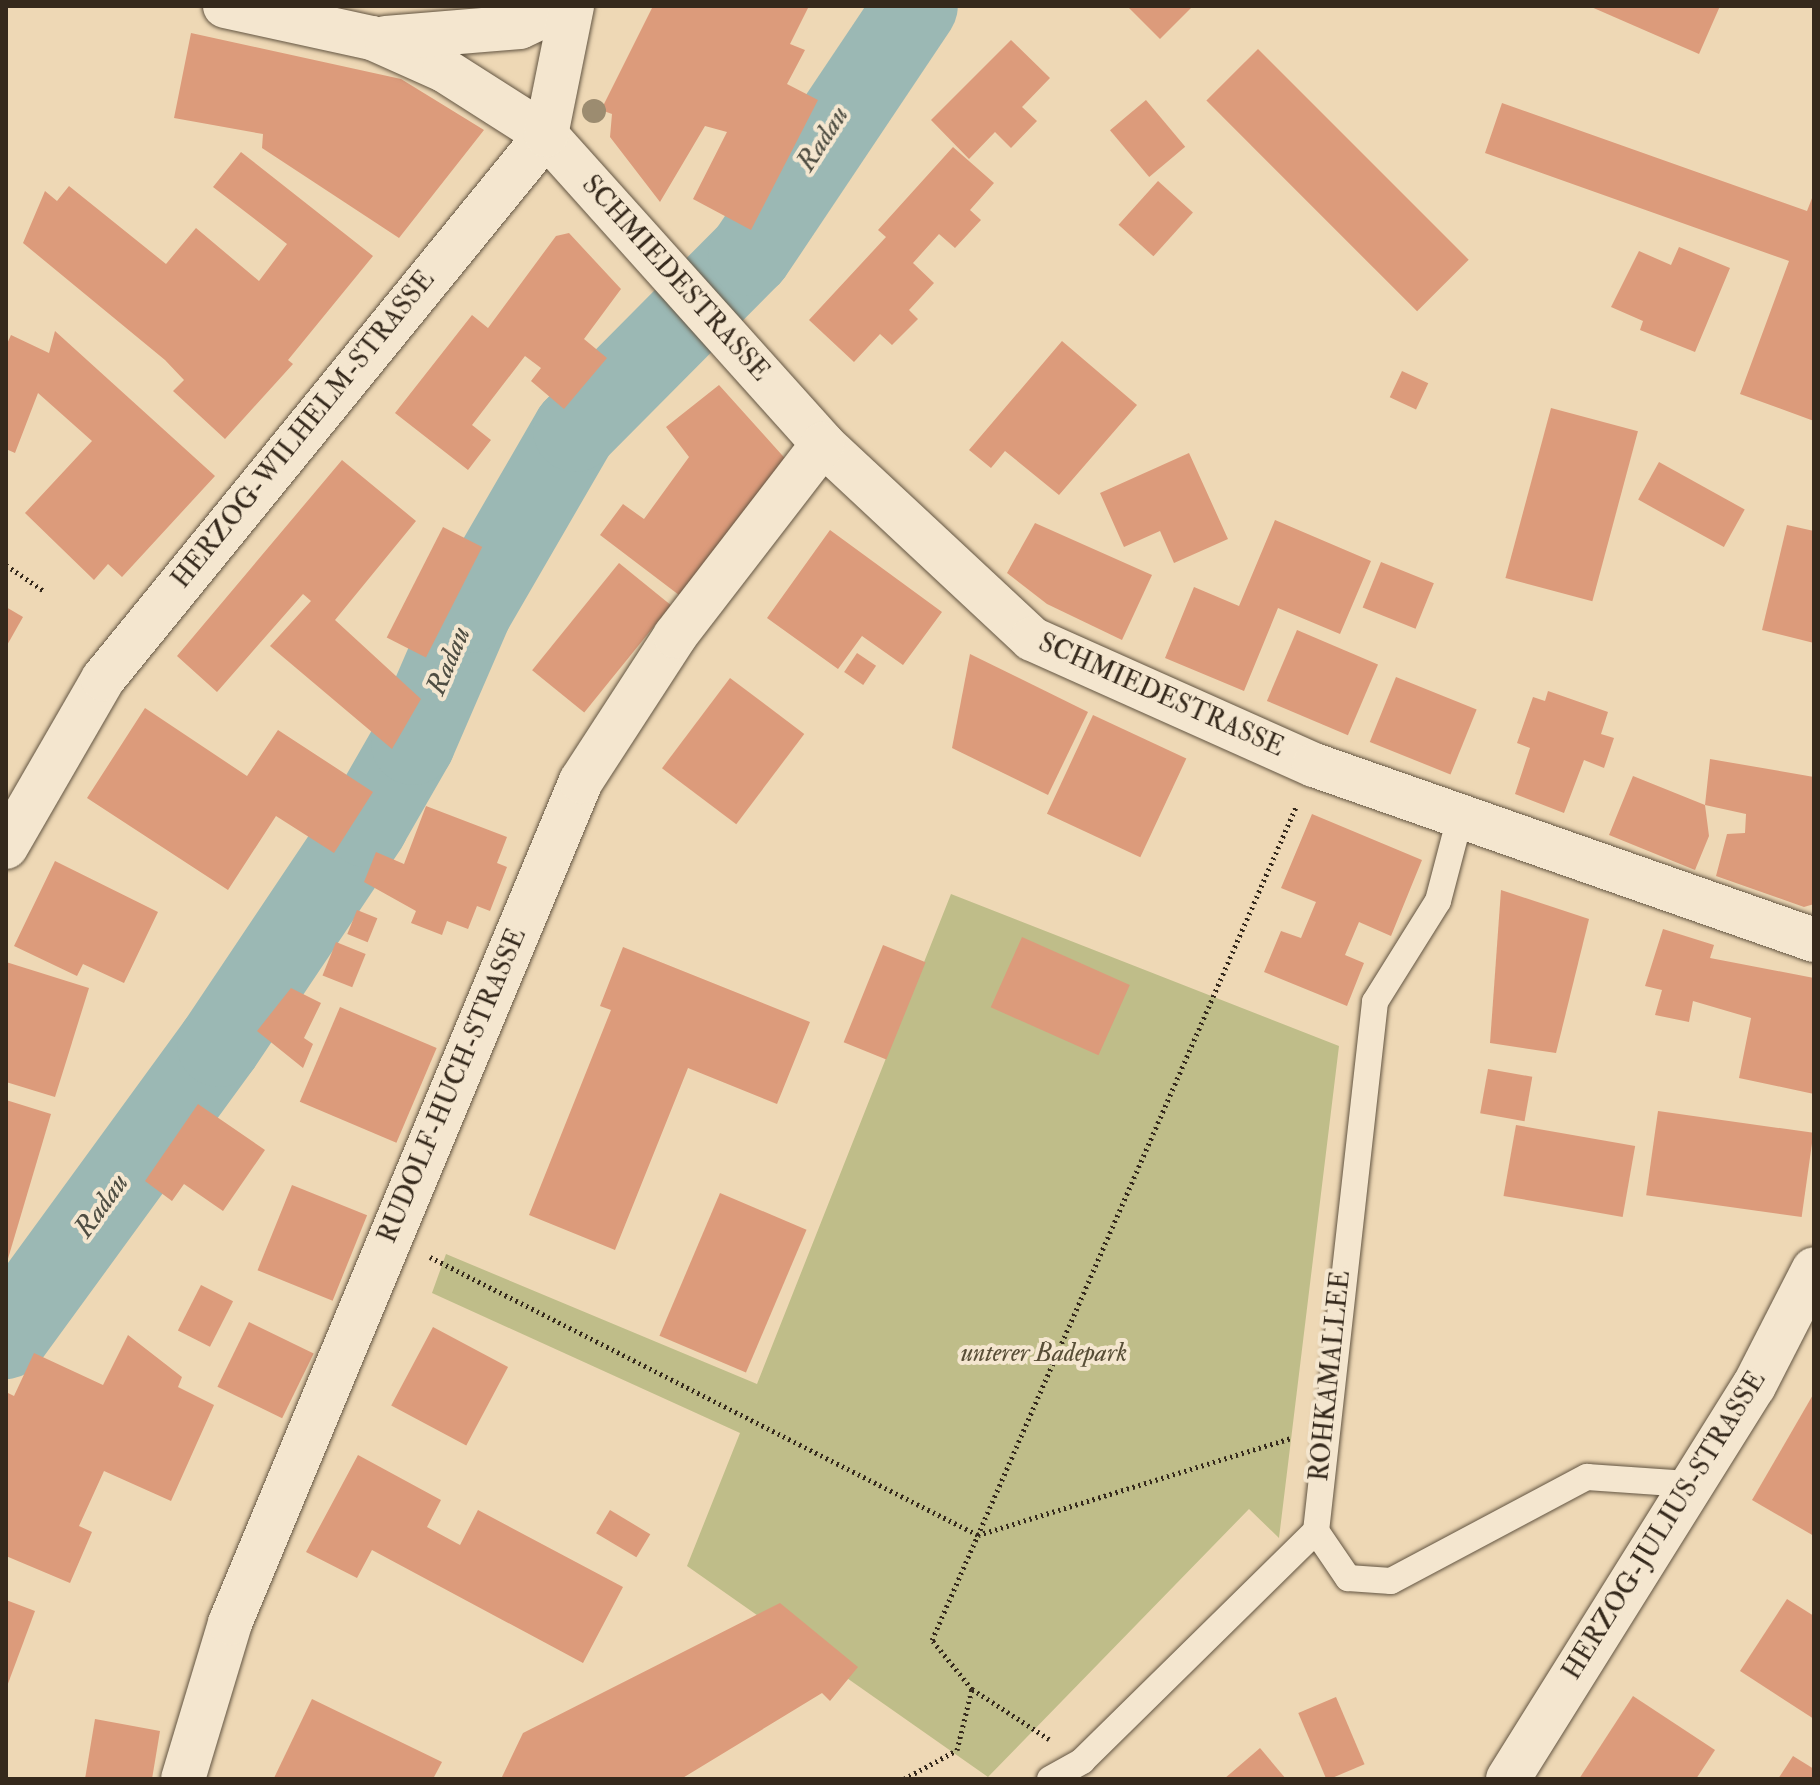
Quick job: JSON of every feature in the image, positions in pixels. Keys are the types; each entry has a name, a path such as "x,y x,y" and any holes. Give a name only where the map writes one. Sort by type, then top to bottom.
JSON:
{"street":[{"path":"225,6 372,38 520,27 564,6"},
{"name":"HERZOG-WILHELM-STRASSE","path":"6,847 103,679 546,135 572,6"},
{"name":"SCHMIEDESTRASSE","path":"372,38 444,70 546,135 823,444 1032,639 1314,765 1459,821 1814,940"},
{"name":"RUDOLF-HUCH-STRASSE","path":"183,1779 230,1623 581,781 675,636 823,444"},
{"name":"HERZOG-JULIUS-STRASSE","path":"1508,1779 1688,1484 1754,1386 1814,1269"}],"lane":[{"name":"ROHKAMALLEE","path":"1316,1531 1323,1428 1375,1002 1438,901 1459,821"},
{"path":"1050,1779 1082,1761 1316,1531 1348,1578 1391,1581 1587,1477 1688,1484"}],"path":[{"path":"6,565 44,591"},
{"path":"1082,1761 972,1689 932,1640 1314,765"},
{"path":"390,1237 978,1535 1323,1428"},
{"path":"904,1779 957,1750 972,1689"}],"green space":[{"name":"unterer Badepark","path":"951,894 1339,1046 1279,1538 1249,1509 988,1777 687,1566 740,1433 432,1293 446,1254 757,1384"}],"building":[{"path":"653,6 809,6 790,44 805,50 787,84 818,100 751,230 693,199 727,132 705,126 660,202 610,137 612,114 601,110"},
{"path":"1127,6 1193,6 1160,39"},
{"path":"1589,6 1720,6 1699,54"},
{"path":"191,33 401,79 484,130 399,238 262,148 263,134 174,118"},
{"path":"1011,40 1050,78 1022,107 1037,121 1011,148 995,132 969,159 931,120"},
{"path":"1258,49 1469,260 1417,311 1206,101"},
{"path":"1146,100 1185,147 1149,177 1110,130"},
{"path":"1502,103 1807,211 1814,193 1814,421 1740,394 1789,261 1485,153"},
{"path":"953,147 994,183 970,210 981,220 955,248 939,234 913,263 934,283 909,310 918,319 892,345 880,334 854,362 809,320 886,237 878,230"},
{"path":"241,152 373,256 288,360 293,364 225,439 173,391 184,380 165,360 23,243 45,191 57,201 69,186 166,264 196,228 259,281 287,244 213,187"},
{"path":"1158,181 1193,212 1153,256 1119,225"},
{"path":"569,233 621,289 584,339 607,358 564,409 531,381 541,368 525,356 472,425 491,440 468,470 395,413 472,315 488,328 556,236"},
{"path":"1679,247 1730,268 1695,352 1640,330 1643,321 1611,307 1639,251 1671,265"},
{"path":"55,331 215,476 122,577 108,564 94,580 25,513 92,441 38,393 15,453 6,449 6,346 11,335 49,353"},
{"path":"1062,341 1137,405 1059,495 1005,451 991,468 969,450"},
{"path":"1402,371 1428,383 1416,410 1390,397"},
{"path":"719,385 790,464 679,595 600,535 623,504 644,519 689,457 666,427"},
{"path":"1551,408 1638,431 1592,601 1505,578"},
{"path":"1189,453 1228,539 1174,563 1160,531 1124,547 1100,493"},
{"path":"342,460 416,521 335,620 421,699 392,749 270,646 311,601 303,594 217,692 177,656"},
{"path":"1659,462 1745,510 1724,547 1638,500"},
{"path":"1275,520 1371,561 1340,634 1278,608 1244,691 1165,658 1194,587 1239,606"},
{"path":"1035,523 1152,575 1122,640 1047,604 1007,573"},
{"path":"1787,525 1814,531 1814,643 1762,630"},
{"path":"443,527 482,547 426,657 387,637"},
{"path":"830,530 942,612 903,665 862,636 838,669 767,618"},
{"path":"1381,562 1434,583 1415,629 1363,607"},
{"path":"619,563 671,605 584,712 532,670"},
{"path":"6,607 23,617 6,647"},
{"path":"1297,630 1378,664 1348,735 1267,701"},
{"path":"857,653 876,666 863,685 844,672"},
{"path":"970,654 1088,712 1048,795 952,748"},
{"path":"1396,677 1477,710 1450,774 1370,742"},
{"path":"730,678 804,734 736,824 662,768"},
{"path":"1548,691 1608,712 1601,734 1614,738 1604,768 1584,760 1564,813 1515,794 1530,748 1517,743 1533,697 1545,701"},
{"path":"145,708 247,776 278,730 373,792 334,853 276,816 228,890 87,798"},
{"path":"1093,715 1186,759 1140,857 1047,814"},
{"path":"1710,759 1814,777 1814,904 1804,907 1716,876 1727,834 1745,833 1746,814 1705,805"},
{"path":"1633,776 1705,805 1709,836 1695,870 1609,835"},
{"path":"426,806 507,837 497,863 507,867 490,911 477,906 468,929 447,921 442,935 411,923 416,911 364,882 376,852 404,864"},
{"path":"1312,814 1422,860 1391,936 1359,922 1345,955 1364,963 1347,1006 1264,972 1281,931 1301,938 1316,902 1281,888"},
{"path":"55,861 158,912 124,983 83,964 77,976 14,946"},
{"path":"1501,890 1589,919 1556,1053 1490,1043"},
{"path":"357,910 377,918 368,942 347,934"},
{"path":"1663,929 1714,945 1710,958 1814,978 1814,1094 1739,1078 1751,1018 1693,1001 1689,1022 1655,1015 1662,990 1645,986"},
{"path":"1022,937 1130,985 1098,1055 991,1007"},
{"path":"336,942 366,954 352,987 323,975"},
{"path":"883,945 926,962 886,1060 844,1042"},
{"path":"623,947 810,1022 777,1104 688,1068 615,1250 529,1215 611,1010 600,1006"},
{"path":"6,962 89,988 55,1097 6,1082"},
{"path":"291,988 321,1003 304,1038 313,1044 303,1068 257,1031"},
{"path":"340,1007 437,1048 396,1143 300,1102"},
{"path":"1488,1069 1532,1077 1525,1121 1480,1113"},
{"path":"6,1100 51,1114 7,1262 6,1262"},
{"path":"198,1104 265,1150 223,1211 184,1184 172,1201 145,1181"},
{"path":"1658,1111 1813,1133 1802,1217 1646,1195"},
{"path":"1516,1125 1635,1146 1623,1217 1503,1196"},
{"path":"292,1185 367,1215 333,1301 258,1270"},
{"path":"720,1193 807,1230 746,1372 659,1336"},
{"path":"201,1285 233,1301 210,1347 178,1330"},
{"path":"249,1322 314,1354 282,1418 217,1387"},
{"path":"433,1327 508,1367 466,1445 391,1406"},
{"path":"128,1335 182,1377 178,1387 214,1405 171,1501 104,1471 79,1526 92,1532 70,1583 6,1556 6,1392 14,1396 34,1353 103,1385"},
{"path":"1814,1393 1814,1536 1752,1500"},
{"path":"358,1455 441,1500 427,1527 460,1545 478,1510 623,1587 583,1663 372,1550 357,1578 306,1552"},
{"path":"610,1510 650,1534 636,1557 596,1533"},
{"path":"1787,1599 1814,1616 1814,1719 1740,1671"},
{"path":"6,1600 35,1611 6,1689"},
{"path":"780,1603 858,1667 830,1701 822,1693 681,1779 501,1779 523,1733"},
{"path":"1633,1696 1715,1750 1696,1779 1579,1779"},
{"path":"1336,1697 1365,1764 1326,1779 1298,1713"},
{"path":"312,1699 442,1762 433,1779 274,1778"},
{"path":"95,1719 160,1731 152,1779 85,1779"},
{"path":"1260,1748 1286,1779 1224,1779"},
{"path":"1793,1756 1814,1769 1814,1779 1778,1779"}],"waterway":[{"name":"Radau","path":"6,1337 219,1045 366,825 413,743 470,611 575,430 750,254 916,6"}]}
